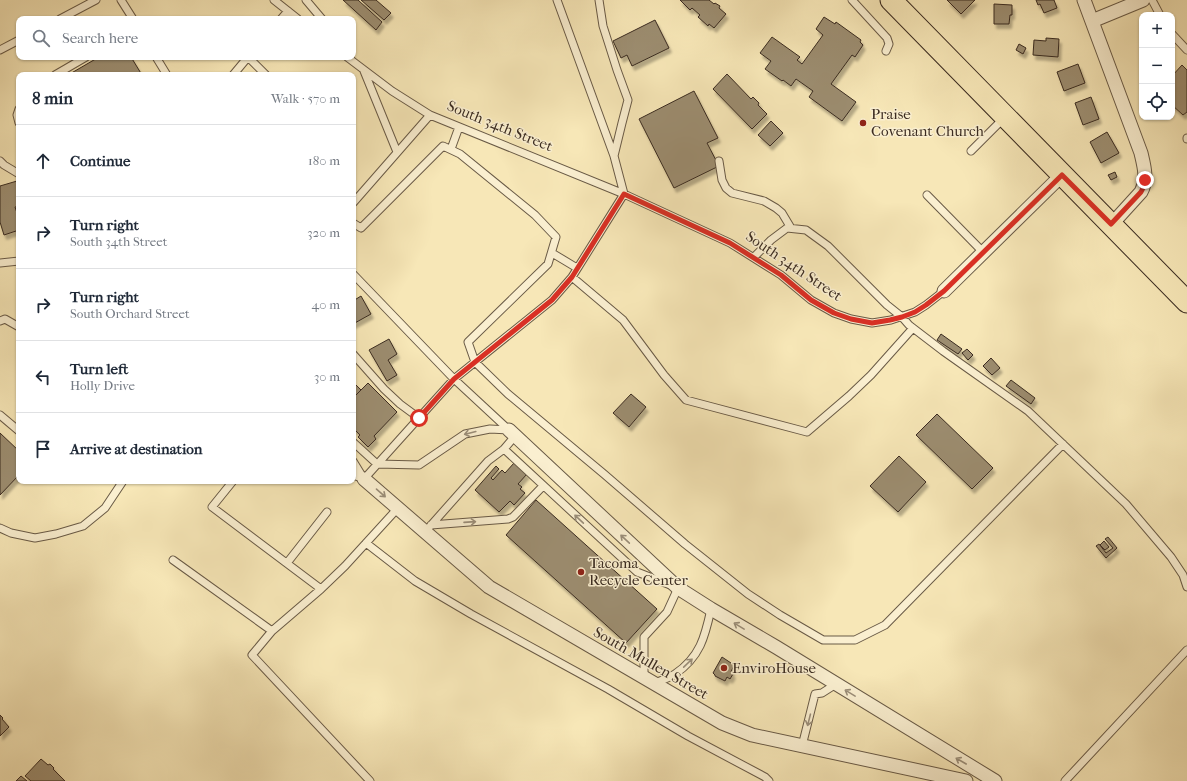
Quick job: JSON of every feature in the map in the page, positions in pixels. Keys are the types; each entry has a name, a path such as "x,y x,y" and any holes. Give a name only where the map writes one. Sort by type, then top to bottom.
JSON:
{"main road":[{"path":"891,0 1187,302"}],"street":[{"path":"1084,0 1141,153 1145,170 1144,186 1141,192 1111,224"},
{"path":"1092,21 1142,0"},
{"name":"South 34th Street","path":"944,291 1062,175"},
{"path":"512,433 678,588 995,781"},
{"name":"South Mullen Street","path":"359,477 398,508 428,528 489,587 722,723 752,735 966,781"}],"lane":[{"path":"66,16 96,0"},
{"path":"121,0 131,16"},
{"path":"274,0 294,16"},
{"path":"306,0 319,16"},
{"path":"359,477 377,464 454,379 552,300 572,277 624,194 614,156 557,0"},
{"path":"600,0 603,26 628,100 614,156"},
{"path":"852,0 887,38 888,44 886,51"},
{"path":"1152,0 1158,12"},
{"path":"284,16 288,11"},
{"path":"1175,37 1187,50"},
{"path":"0,50 16,42"},
{"path":"60,72 81,60"},
{"path":"158,60 165,72"},
{"path":"236,72 246,60"},
{"path":"251,60 263,72"},
{"path":"351,60 364,70"},
{"path":"356,60 364,70 397,152"},
{"name":"South 34th Street","path":"364,70 392,91 430,115 624,194 730,243 781,275 811,300 834,313 851,319 872,323 890,320 915,312 944,291"},
{"path":"356,196 430,115"},
{"path":"971,151 1005,116"},
{"path":"451,150 459,127"},
{"path":"356,225 360,228 443,146 460,154 535,215 556,237 548,264 468,342 474,362 508,394 685,544 748,594 823,640 855,640 885,625 1063,444"},
{"path":"0,161 16,172"},
{"path":"719,161 722,180 726,188 732,193 764,201 776,208 782,213 791,228"},
{"path":"928,195 983,252"},
{"path":"754,257 770,240 787,228 806,230 828,246 887,305 913,328 1028,411 1063,444 1126,504 1171,556 1183,575 1187,587"},
{"path":"552,253 578,268"},
{"path":"0,263 16,261"},
{"path":"356,277 454,379 512,433"},
{"path":"572,277 623,320 664,375 686,400 807,432 871,375 913,328"},
{"path":"0,321 5,319 16,325"},
{"path":"356,357 384,389 400,404 419,418"},
{"path":"0,414 16,428"},
{"path":"356,445 377,464 419,465 465,434 490,429 512,433"},
{"path":"428,528 488,461 504,449 512,433"},
{"path":"504,449 542,486 637,572 678,588 667,612 644,636 650,680 674,674 686,666 694,657 705,635 711,609"},
{"path":"0,528 11,533 35,538 56,534 83,526 105,508 122,484"},
{"path":"231,484 212,507 321,589"},
{"path":"428,528 508,519 513,517 542,486"},
{"path":"370,781 252,655 272,631 321,589 345,566 398,508"},
{"path":"287,563 327,512"},
{"path":"366,543 415,580 465,610 608,689 688,736 765,777 769,781"},
{"path":"173,560 272,631"},
{"path":"1065,781 1187,650"},
{"path":"802,746 815,694 822,693 836,684"}],"building":[{"path":"343,0 358,0 382,22 376,30"},
{"path":"361,0 376,0 391,13 384,20"},
{"path":"680,0 709,0 720,6 719,8 726,14 714,28 709,24 708,26 698,17 700,15 692,8 690,10"},
{"path":"947,0 975,0 961,14"},
{"path":"1036,0 1054,0 1057,8 1044,13 1040,4 1038,5"},
{"path":"994,4 1012,5 1012,15 1010,15 1009,24 994,24"},
{"path":"824,17 835,24 836,22 861,40 860,42 863,45 855,57 852,55 831,84 856,102 842,121 809,97 813,91 796,79 791,86 765,69 771,61 760,53 772,37 800,57 797,60 802,64 823,35 816,29"},
{"path":"655,20 669,48 632,66 627,55 621,58 613,41"},
{"path":"1046,38 1059,39 1058,57 1033,55 1034,40 1046,41"},
{"path":"1019,44 1026,48 1023,54 1016,50"},
{"path":"94,60 133,60 140,72 73,72"},
{"path":"1078,64 1085,83 1064,91 1057,72"},
{"path":"1182,65 1187,70 1187,112 1183,115 1175,108 1175,73"},
{"path":"727,74 751,99 753,97 759,103 758,105 767,114 752,129 713,89"},
{"path":"694,91 718,138 707,143 719,166 674,188 639,119"},
{"path":"1091,97 1099,119 1083,125 1075,103"},
{"path":"771,121 783,133 770,146 758,135"},
{"path":"1107,132 1119,153 1101,163 1090,142"},
{"path":"1115,172 1117,177 1111,180 1108,175"},
{"path":"16,181 16,231 4,235 0,222 0,186"},
{"path":"361,296 371,314 356,322 356,299"},
{"path":"941,334 962,349 958,354 937,340"},
{"path":"389,339 397,354 388,360 397,375 387,381 369,350"},
{"path":"967,349 973,355 968,360 962,353"},
{"path":"991,358 1000,368 992,375 983,366"},
{"path":"1011,380 1035,398 1031,404 1006,386"},
{"path":"368,383 397,412 374,436 376,439 368,447 358,437 360,435 356,431 356,395"},
{"path":"356,385 361,390 356,395"},
{"path":"631,394 646,407 629,427 613,413"},
{"path":"937,414 993,468 972,489 916,435"},
{"path":"0,433 16,448 16,478 0,495"},
{"path":"899,456 926,482 898,512 870,486"},
{"path":"514,463 527,474 518,484 522,487 520,489 525,493 514,505 510,501 499,512 475,490 496,466 499,469 491,478 493,480 502,470 505,473"},
{"name":"Tacoma Recycle Center","path":"536,500 657,609 626,643 506,535"},
{"path":"1108,537 1117,548 1106,558 1096,546 1099,544 1106,553 1113,548 1105,539"},
{"path":"1104,541 1109,547 1105,550 1100,545"},
{"name":"EnviroHouse","path":"722,657 734,665 731,672 733,674 730,679 727,677 725,681 715,676 713,673"},
{"path":"0,715 9,727 0,736"},
{"path":"41,759 48,765 50,764 65,781 31,781 25,776"},
{"path":"21,776 27,781 16,781"}],"place":[{"name":"Praise Covenant Church","path":"863,123"},
{"name":"Tacoma Recycle Center","path":"581,572"},
{"name":"EnviroHouse","path":"724,668"}],"route":[{"path":"419,418 454,379 552,300 572,277 624,194 730,243 781,275 811,300 834,313 851,319 872,323 902,317 915,312 944,291 1062,175 1111,224 1141,192 1145,180"}]}
